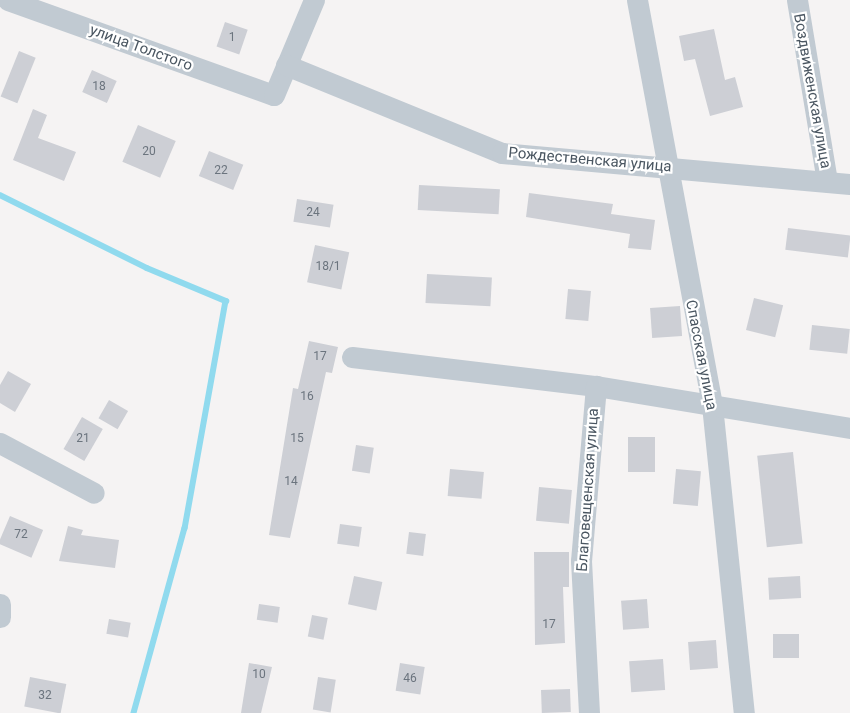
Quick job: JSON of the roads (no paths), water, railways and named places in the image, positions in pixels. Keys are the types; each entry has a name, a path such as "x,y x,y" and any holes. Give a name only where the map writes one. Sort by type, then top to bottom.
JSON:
{"street":[{"name":"улица Толстого","path":"8,0 274,95 286,65"},
{"path":"286,65 314,0"},
{"name":"Спасская улица","path":"637,0 665,167 712,405 744,713"},
{"name":"Воздвиженская улица","path":"796,0 827,182"},
{"name":"Рождественская улица","path":"286,65 502,153 850,184"},
{"path":"352,357 596,386 850,428"},
{"name":"Благовещенская улица","path":"589,713 581,561 596,386"},
{"path":"2,447 94,493"},
{"path":"0,604 0,617"}],"waterway":[{"path":"0,195 147,268 226,301 185,528 134,713"}]}
